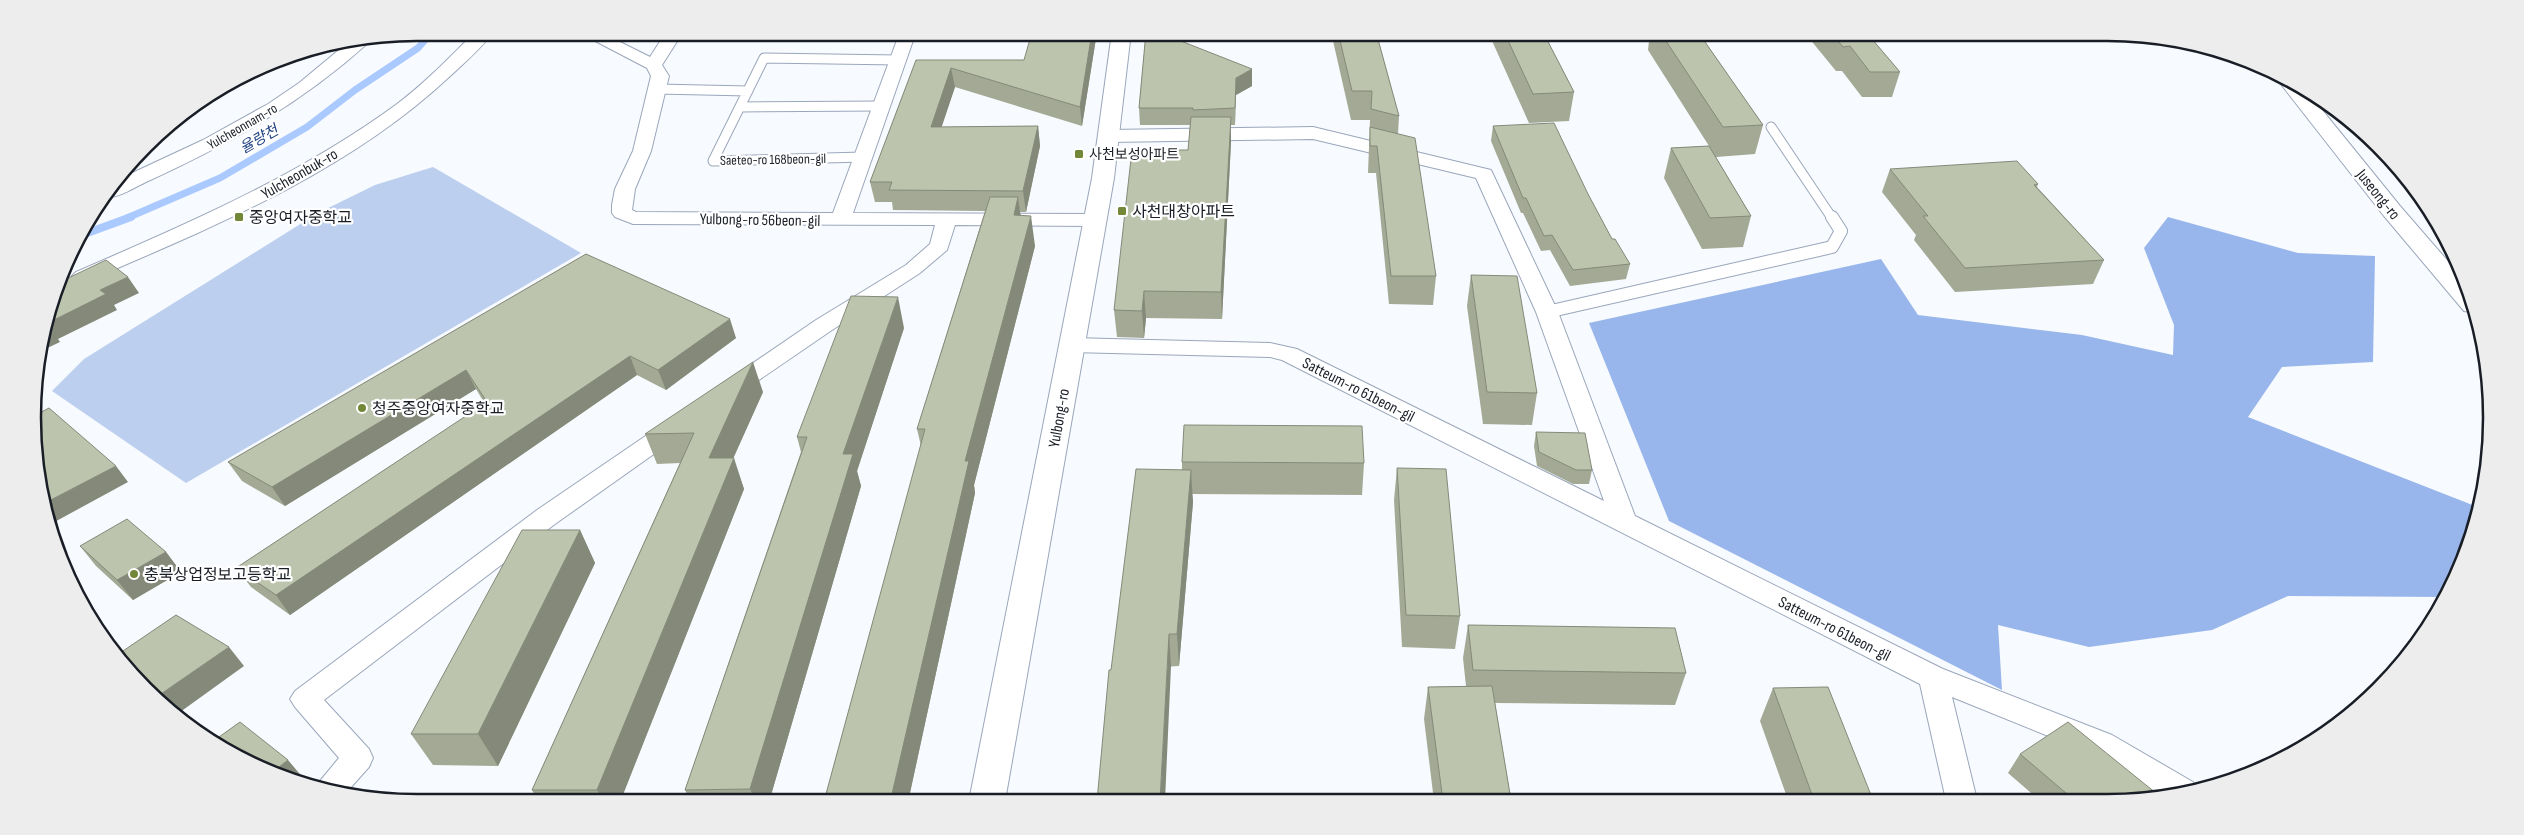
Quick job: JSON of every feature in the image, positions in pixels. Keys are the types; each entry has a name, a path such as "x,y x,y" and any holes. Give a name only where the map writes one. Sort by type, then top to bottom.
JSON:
{"street":[{"name":"Yulcheonbuk-ro","path":"69,282 228,212 354,142 404,106 446,71 476,41"},
{"path":"604,41 653,65 669,41"},
{"path":"840,220 905,41"},
{"name":"Yulbong-ro","path":"988,794 1095,220 1109,136 1121,41"},
{"name":"Yulcheonnam-ro","path":"122,185 157,170 257,120 354,46"},
{"name":"Yulbong-ro 56beon-gil","path":"653,65 660,76 642,152 620,200 622,213 633,218 1095,220"},
{"name":"Juseong-ro","path":"2298,94 2392,211 2461,292"},
{"path":"1109,136 1313,133 1484,174 1547,312 1624,522"},
{"path":"334,784 358,758 305,699 546,517 824,325 912,269 940,246 946,219"},
{"name":"Satteum-ro 61beon-gil","path":"1071,345 1270,350 1289,354 1933,677 2101,744 2175,788"},
{"path":"1933,677 1961,794"}],"lane":[{"name":"Saeteo-ro 168beon-gil","path":"862,157 713,161 764,58 898,60"},
{"path":"657,89 748,90"},
{"path":"740,107 881,106"},
{"path":"1547,312 1832,247 1841,231 1771,127"}],"shaded area":[{"path":"433,167 581,253 186,483 52,391 84,359 318,213 375,185"},
{"path":"2168,217 2298,253 2375,256 2373,362 2282,367 2248,417 2472,505 2463,538 2437,597 2288,596 2212,630 2089,647 1998,625 2002,690 1669,521 1589,323 1881,259 1918,315 2082,335 2173,355 2174,325 2144,248"}],"building":[{"path":"1029,41 1091,41 1080,107 951,68 931,127 1038,126 1023,191 889,190 892,182 870,182 916,60 1024,60"},
{"path":"1145,41 1181,41 1252,69 1236,78 1235,108 1193,110 1193,108 1139,108"},
{"path":"1340,41 1378,41 1399,116 1371,109 1372,91 1352,91"},
{"path":"1508,41 1548,41 1574,92 1533,94"},
{"path":"1666,41 1704,41 1763,125 1723,127"},
{"path":"1838,41 1874,41 1900,72 1870,72 1850,46 1843,47"},
{"path":"1191,117 1231,117 1221,292 1144,291 1142,311 1114,310 1132,150 1188,150"},
{"path":"1554,123 1612,239 1615,239 1630,264 1573,270 1552,235 1544,236 1526,198 1523,198 1493,126"},
{"path":"1370,127 1415,138 1436,276 1391,276 1377,146 1370,146"},
{"path":"1709,146 1751,216 1710,218 1671,148"},
{"path":"2017,161 2038,184 2034,185 2104,260 1965,268 1923,216 1928,216 1890,169"},
{"path":"990,197 1018,197 1014,215 1031,216 965,461 969,461 892,794 826,794 925,429 917,429"},
{"path":"586,254 730,319 658,370 630,356 276,595 236,568 487,402 466,370 272,487 228,462"},
{"path":"106,260 128,277 100,290 106,294 54,320 68,278"},
{"path":"1471,275 1517,276 1537,393 1487,392"},
{"path":"851,296 898,297 843,454 853,454 750,789 685,790 807,437 797,437"},
{"path":"753,362 709,458 734,458 597,790 532,790 694,433 645,434"},
{"path":"49,408 116,466 50,500 44,467 41,412"},
{"path":"1184,425 1362,426 1364,463 1182,462"},
{"path":"1536,432 1585,433 1592,470 1576,470 1539,452"},
{"path":"1397,468 1446,469 1460,616 1406,615"},
{"path":"1136,469 1191,470 1177,634 1169,634 1160,794 1098,794 1109,670 1111,670"},
{"path":"127,519 166,552 117,580 80,546"},
{"path":"522,530 580,530 478,734 411,734"},
{"path":"176,615 229,647 162,693 123,651"},
{"path":"1468,625 1675,628 1686,673 1473,670"},
{"path":"1492,686 1510,794 1442,794 1428,687"},
{"path":"1828,687 1871,794 1812,794 1773,688"},
{"path":"240,722 288,760 279,767 251,755 219,737"},
{"path":"2068,722 2154,791 2067,794 2020,754"}],"waterway":[{"name":"율량천","path":"127,218 220,178 307,127 355,90 418,48 424,41"},
{"name":"율량천","path":"90,232 131,217"}],"place":[{"name":"사천보성아파트","path":"1079,154"},
{"name":"사천대창아파트","path":"1122,211"},
{"name":"중앙여자중학교","path":"239,217"},
{"name":"청주중앙여자중학교","path":"362,408"},
{"name":"충북상업정보고등학교","path":"134,574"}]}
